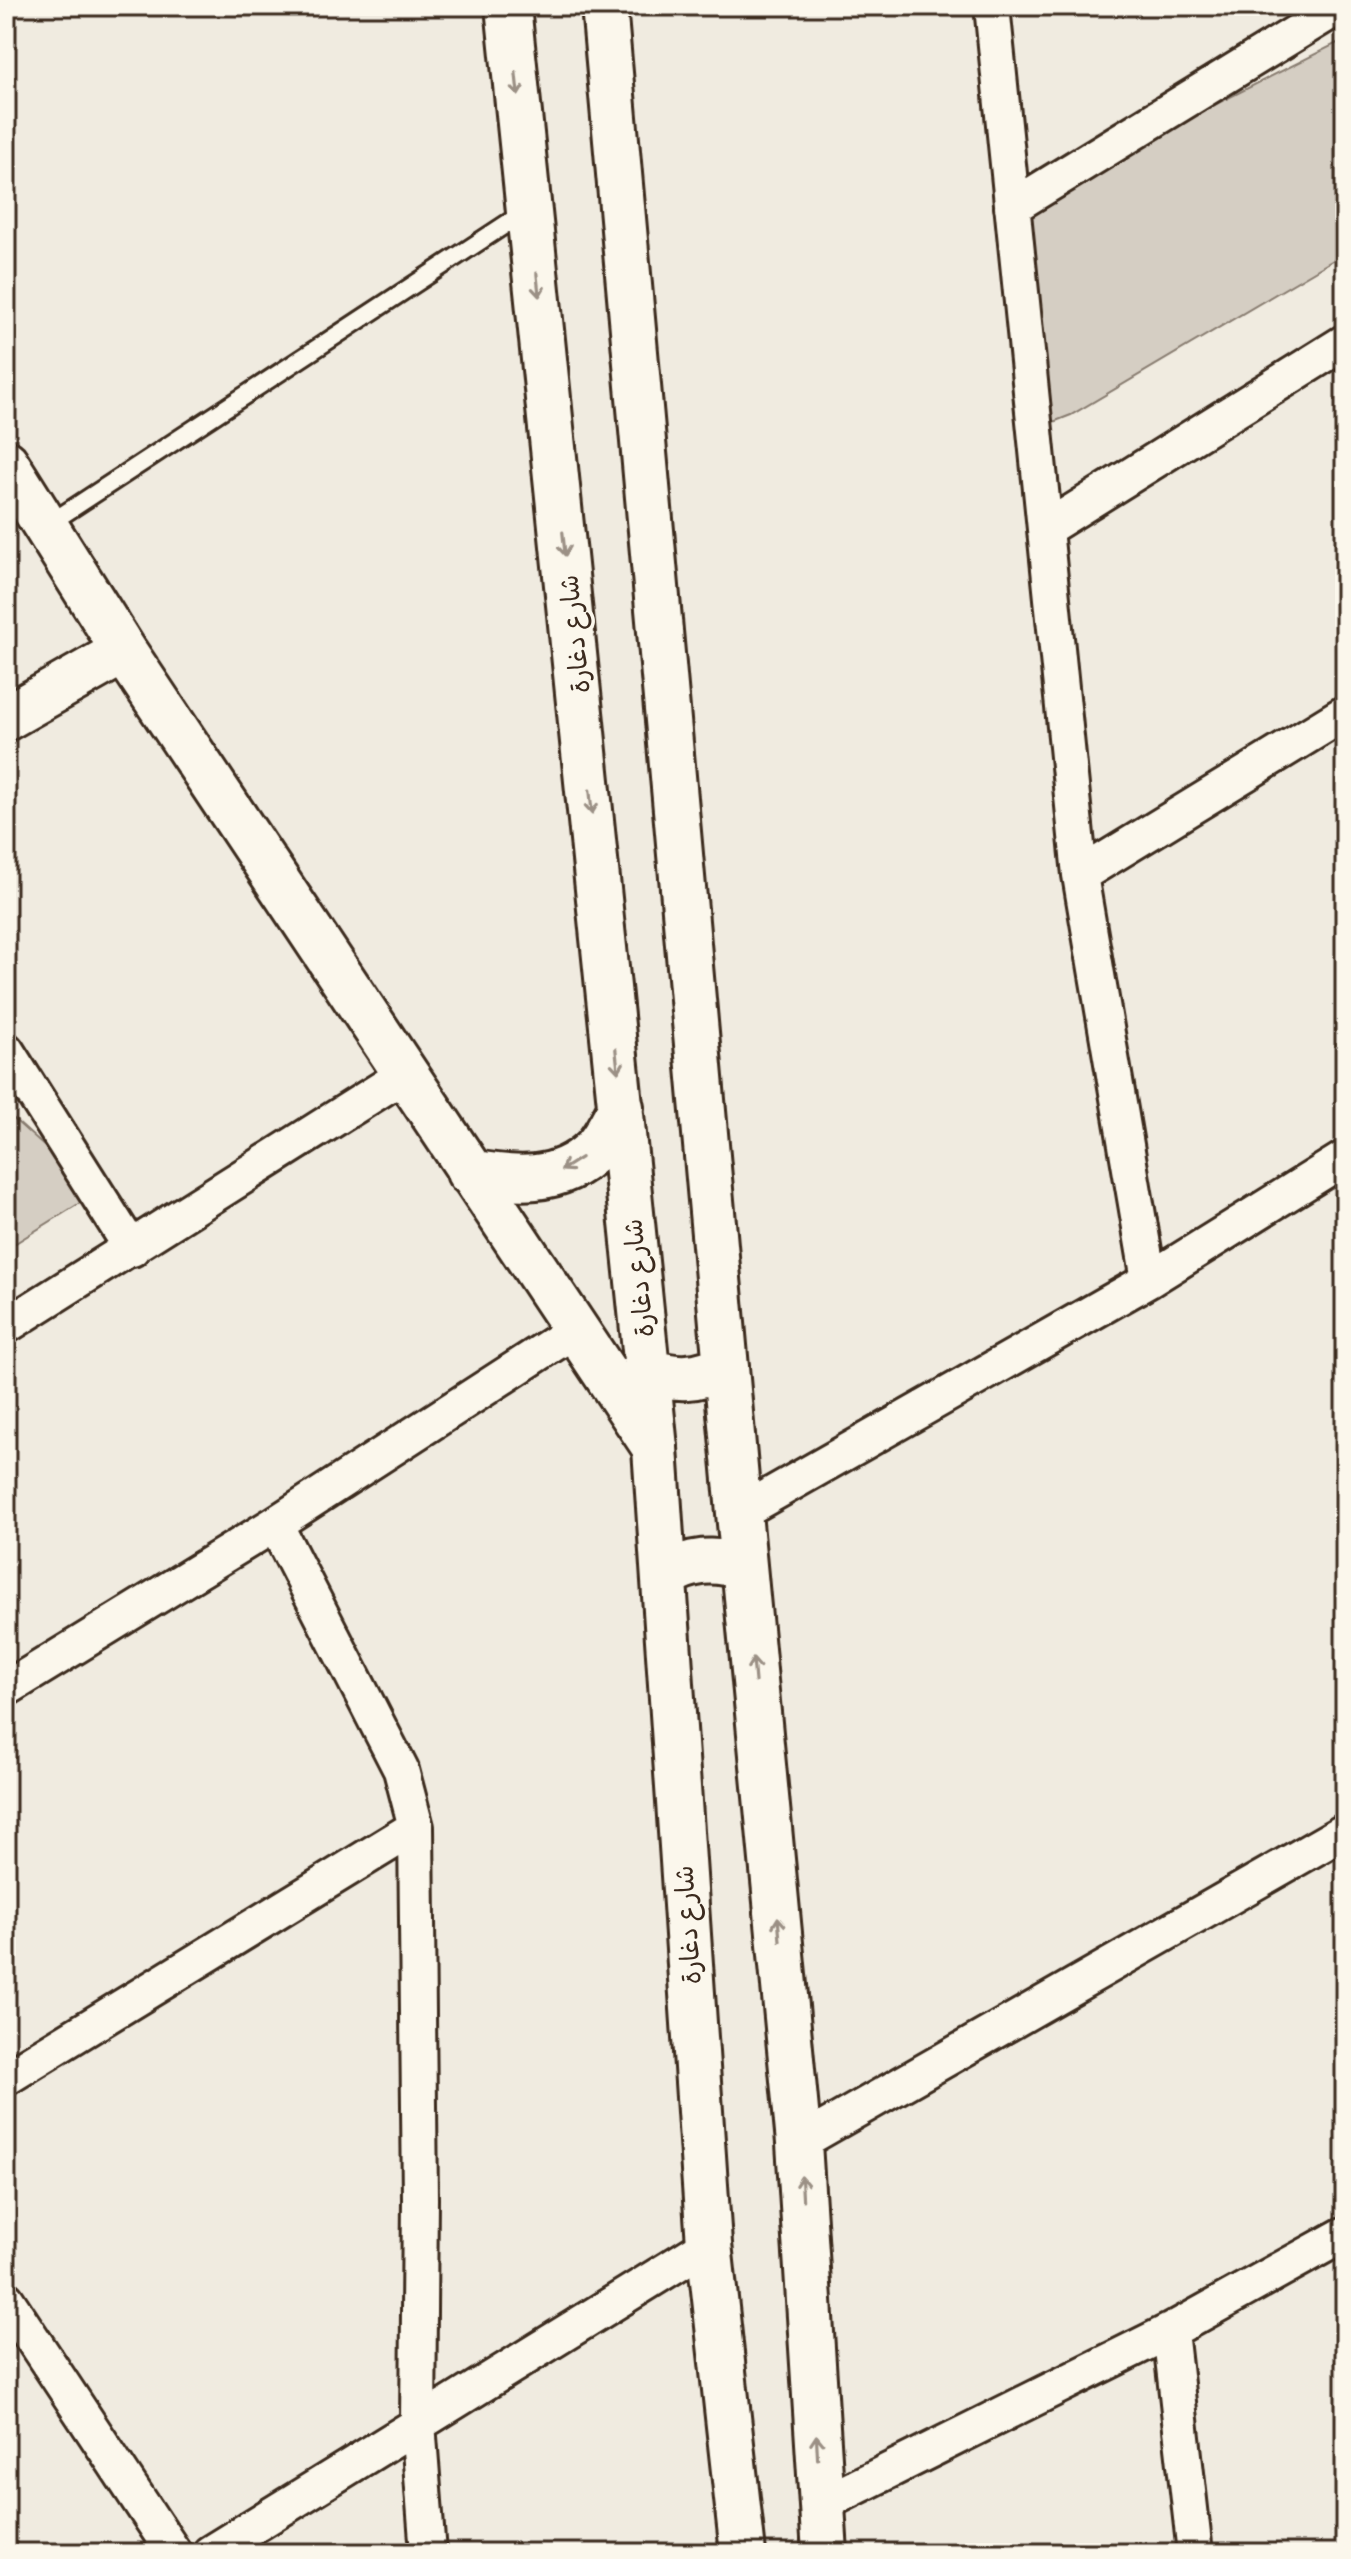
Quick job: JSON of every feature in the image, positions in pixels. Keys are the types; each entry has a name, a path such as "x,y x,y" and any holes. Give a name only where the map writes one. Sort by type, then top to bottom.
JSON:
{"main road":[{"name":"شارع دغارة","path":"508,6 655,1448 709,2244 743,2553"},
{"path":"604,6 739,1513 799,2143 825,2553"},
{"path":"6,463 124,651 655,1448"},
{"path":"6,718 124,651"},
{"path":"469,1172 516,1181 555,1174 594,1150 621,1107"},
{"path":"647,1370 686,1379 726,1366"},
{"path":"664,1576 680,1566 701,1560 723,1561 744,1567"}],"street":[{"path":"992,6 1080,875 1149,1280"},
{"path":"1012,207 1340,6"},
{"path":"1045,529 1345,342"},
{"path":"1080,875 1345,713"},
{"path":"9,1061 132,1249"},
{"path":"6,1326 404,1075"},
{"path":"739,1513 1149,1280 1345,1158"},
{"path":"6,1689 275,1524 575,1330"},
{"path":"275,1524 401,1770 416,1827 420,2199 418,2424 428,2553"},
{"path":"6,2078 416,1827"},
{"path":"799,2143 1345,1831"},
{"path":"820,2505 1170,2331 1345,2234"},
{"path":"210,2553 709,2244"},
{"path":"6,2299 174,2553"},
{"path":"1170,2331 1195,2553"}],"lane":[{"path":"46,526 530,207"}],"shaded area":[{"path":"1345,39 1345,253 1071,415 1035,429 1012,207"},
{"path":"6,1112 96,1193 6,1249"}]}
